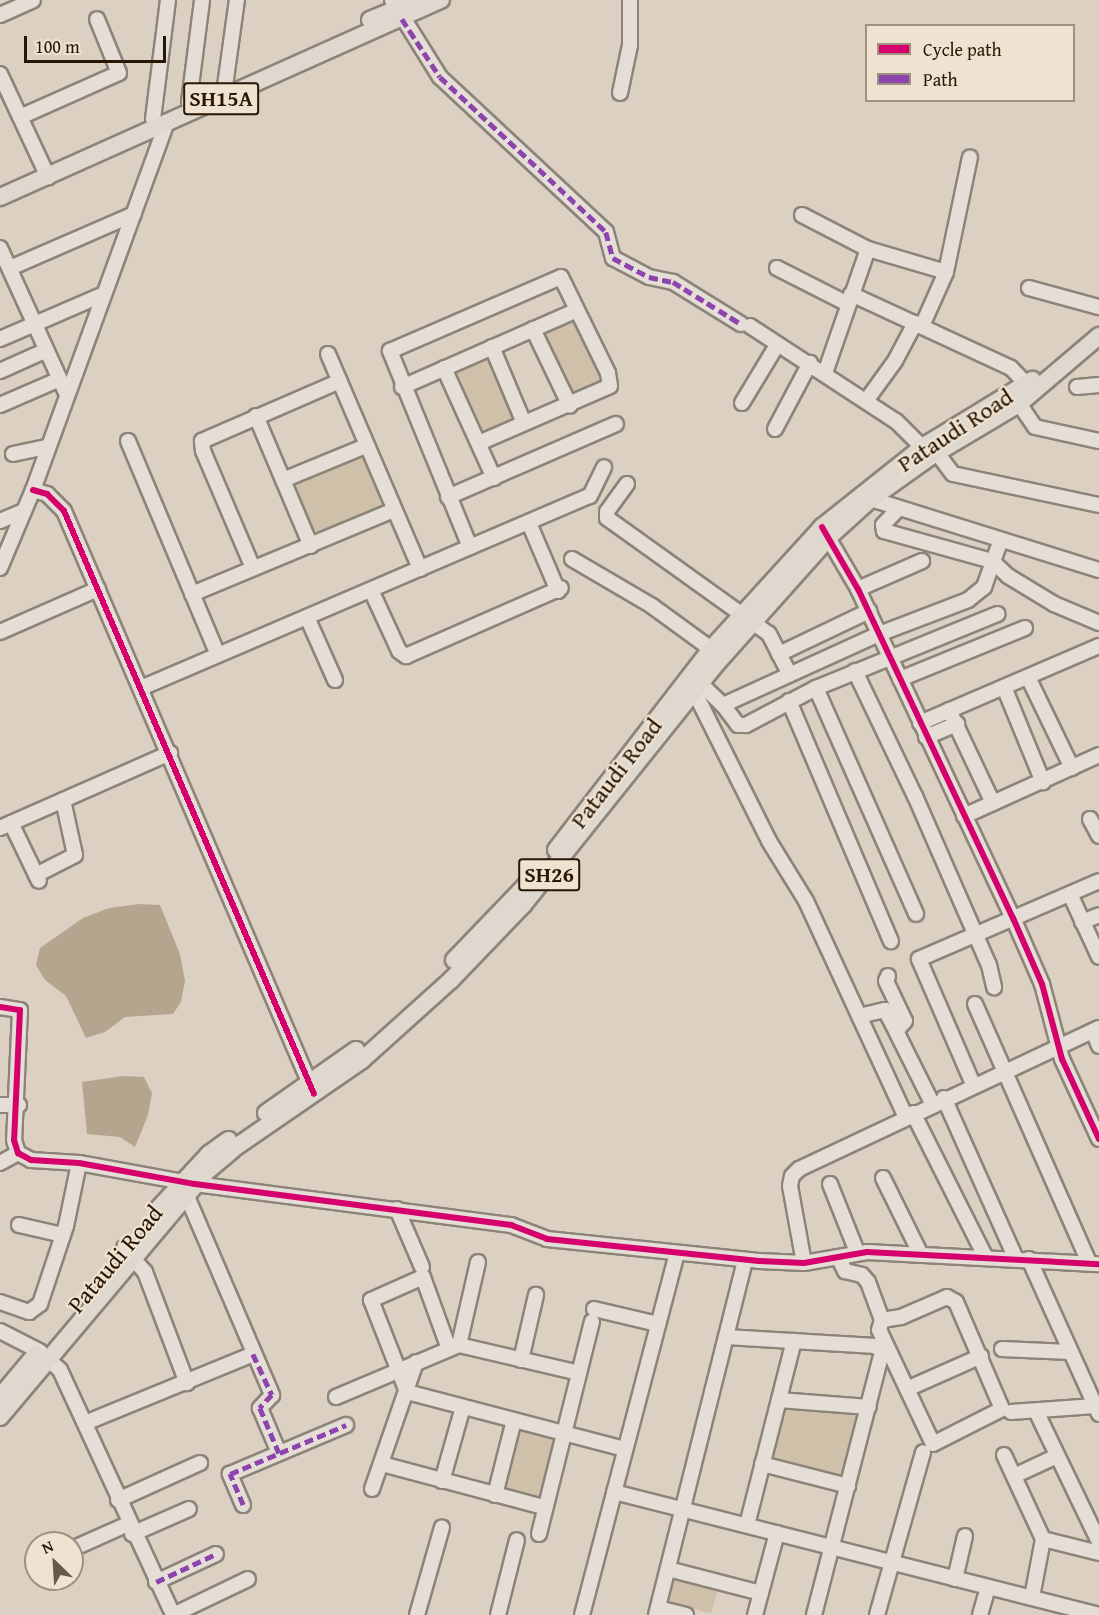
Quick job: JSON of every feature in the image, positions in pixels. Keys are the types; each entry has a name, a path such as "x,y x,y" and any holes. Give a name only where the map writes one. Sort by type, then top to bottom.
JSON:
{"main road":[{"name":"SH15A","path":"190,107 225,86 418,0"},
{"name":"SH15A","path":"0,197 45,172 160,121 397,9 441,0"},
{"name":"SH15A","path":"0,187 45,172"},
{"name":"Pataudi Road","path":"1022,393 1099,324"},
{"name":"SH26","path":"0,1397 43,1354 128,1252 188,1186 312,1088 362,1060 451,980 698,688 749,617 826,532 872,499 930,452 1022,393 1099,336"},
{"name":"Pataudi Road","path":"826,532 930,452"},
{"name":"Pataudi Road","path":"572,838 711,649 749,617"},
{"name":"SH26","path":"0,1417 43,1354"}],"street":[{"path":"0,15 33,0"},
{"path":"0,568 33,490 66,393 135,214 160,121 168,0"},
{"path":"190,107 202,0"},
{"path":"225,86 237,0"},
{"path":"620,93 630,45 630,0"},
{"path":"397,9 440,77 606,232 613,258 649,277 673,282 810,363 866,401 930,452 953,474 1099,505"},
{"path":"20,117 119,73 97,19"},
{"path":"0,74 6,101 20,117 45,172"},
{"path":"866,401 919,325 946,272 970,156"},
{"path":"10,268 135,214"},
{"path":"802,215 868,249 946,272"},
{"path":"0,248 66,393"},
{"path":"825,373 868,249"},
{"path":"777,268 849,299 919,325 1011,368 1035,427 1099,441"},
{"path":"470,548 390,358 392,349 554,277 561,277 610,386 570,406 479,443"},
{"path":"1029,288 1099,307"},
{"path":"0,339 104,294"},
{"path":"402,387 577,310"},
{"path":"533,329 570,406"},
{"path":"742,403 777,345"},
{"path":"492,347 524,423"},
{"path":"0,371 47,351"},
{"path":"328,354 420,569"},
{"path":"775,429 810,363"},
{"path":"444,368 494,478"},
{"path":"0,405 60,379"},
{"path":"254,568 202,446 206,438 340,381"},
{"path":"1077,387 1099,385"},
{"path":"256,416 311,546"},
{"path":"448,497 616,424"},
{"path":"128,441 218,655"},
{"path":"283,480 366,446"},
{"path":"13,454 47,447"},
{"path":"141,688 590,496 604,467"},
{"path":"627,484 607,512 608,518 749,617 769,634 789,673"},
{"path":"33,490 56,500 64,511 170,753 312,1088"},
{"path":"872,499 999,542 1099,570"},
{"path":"898,508 883,525 884,531 992,561 1008,576 1054,604 1099,623"},
{"path":"192,594 394,510"},
{"path":"0,522 24,511"},
{"path":"371,590 399,651 406,656 559,590 529,523"},
{"path":"826,532 869,611 926,737 1013,918 1042,984 1059,1045 1099,1139"},
{"path":"723,705 879,634 976,596 984,587 999,542"},
{"path":"572,559 652,606 711,649"},
{"path":"858,589 922,561"},
{"path":"0,632 98,589"},
{"path":"779,654 869,611"},
{"path":"698,688 723,705 742,726 816,688 997,614"},
{"path":"308,617 334,680"},
{"path":"900,679 1025,628"},
{"path":"920,723 1099,646"},
{"path":"855,671 915,796 973,933 989,965 994,987"},
{"path":"1028,677 1072,768"},
{"path":"1004,687 1043,782"},
{"path":"698,688 769,841 806,901 859,1016 985,1256"},
{"path":"816,688 916,914"},
{"path":"789,701 891,941"},
{"path":"950,710 993,803"},
{"path":"926,737 957,724"},
{"path":"63,800 75,855 38,878 6,826 63,800 170,753"},
{"path":"964,816 1099,755"},
{"path":"1090,819 1099,836"},
{"path":"974,1084 919,959 973,933 1099,881"},
{"path":"1070,894 1099,957"},
{"path":"1082,922 1099,915"},
{"path":"888,976 886,981 905,1021 896,1031"},
{"path":"18,1154 31,1160 79,1163 188,1186 397,1209 512,1225 547,1239 745,1260 804,1263 857,1252 985,1256 1094,1264 975,1004"},
{"path":"0,1007 20,1010 19,1105 15,1140 18,1154"},
{"path":"859,1016 885,1010 938,1101 1023,1259 1071,1352 1097,1410 1011,1412"},
{"path":"804,1263 790,1186 792,1176 909,1115 1096,1029 1099,1046"},
{"path":"0,1106 19,1105"},
{"path":"0,1163 18,1154"},
{"path":"0,1302 28,1312 40,1304 63,1235 79,1163"},
{"path":"883,1178 921,1255"},
{"path":"830,1184 857,1252"},
{"path":"188,1186 253,1354 272,1395 260,1408 279,1453"},
{"path":"397,1209 423,1267"},
{"path":"19,1225 63,1235"},
{"path":"128,1252 145,1272 163,1314 187,1383"},
{"path":"582,1615 677,1253"},
{"path":"838,1257 845,1271 862,1275 868,1282 882,1320 879,1330 933,1444 1002,1409 981,1356 951,1297 882,1320"},
{"path":"686,1615 657,1612 745,1260"},
{"path":"454,1347 478,1262"},
{"path":"407,1392 370,1306 373,1297 423,1277 454,1347"},
{"path":"521,1360 536,1295"},
{"path":"539,1533 593,1315 658,1324"},
{"path":"0,1331 43,1354 60,1370 130,1529 173,1615 248,1579"},
{"path":"726,1337 879,1348 882,1355 814,1615"},
{"path":"747,1526 794,1341"},
{"path":"336,1397 454,1347 579,1374"},
{"path":"1002,1350 1071,1352"},
{"path":"85,1423 253,1354"},
{"path":"907,1389 981,1356"},
{"path":"372,1489 416,1362"},
{"path":"407,1392 625,1449"},
{"path":"779,1400 869,1407"},
{"path":"442,1481 464,1407"},
{"path":"1036,1411 1099,1542"},
{"path":"495,1495 514,1420"},
{"path":"243,1505 230,1474 346,1425"},
{"path":"877,1615 923,1452"},
{"path":"1005,1455 1043,1539 1032,1597"},
{"path":"1014,1476 1057,1456"},
{"path":"118,1500 200,1463"},
{"path":"382,1464 544,1508"},
{"path":"762,1464 848,1486"},
{"path":"614,1492 1032,1597 1052,1609 1099,1615"},
{"path":"84,1545 189,1509"},
{"path":"417,1615 442,1527"},
{"path":"755,1615 777,1533"},
{"path":"956,1579 965,1536"},
{"path":"1043,1539 1099,1553"},
{"path":"498,1615 517,1540"},
{"path":"156,1582 216,1554"},
{"path":"668,1569 761,1593"},
{"path":"980,1615 988,1587"}],"shaded area":[{"path":"575,315 603,381 567,397 539,330"},
{"path":"487,355 515,421 479,437 451,370"},
{"path":"362,455 384,507 315,537 293,484"},
{"path":"139,904 160,905 180,954 185,981 181,1002 173,1014 125,1017 105,1032 86,1038 66,996 45,980 36,965 40,948 83,918 109,908"},
{"path":"123,1076 144,1077 152,1093 148,1115 135,1147 120,1137 87,1134 82,1082"},
{"path":"786,1409 861,1413 844,1477 773,1459"},
{"path":"519,1429 555,1438 539,1500 504,1491"},
{"path":"671,1578 717,1590 711,1614 665,1601"}],"marked path":[{"path":"402,19 440,77 606,232 613,258 649,277 673,282 741,324"},
{"path":"253,1354 272,1395 260,1408 279,1453"},
{"path":"243,1505 230,1474 346,1425"},
{"path":"156,1582 216,1554"}],"cycle path":[{"path":"33,490 47,494 64,511 314,1094"},
{"path":"822,527 858,589 1013,918 1042,984 1062,1059 1099,1139"},
{"path":"0,1007 20,1010 14,1140 18,1153 31,1160 79,1163 195,1184 511,1225 547,1239 759,1261 804,1263 867,1252 1099,1264"}]}
